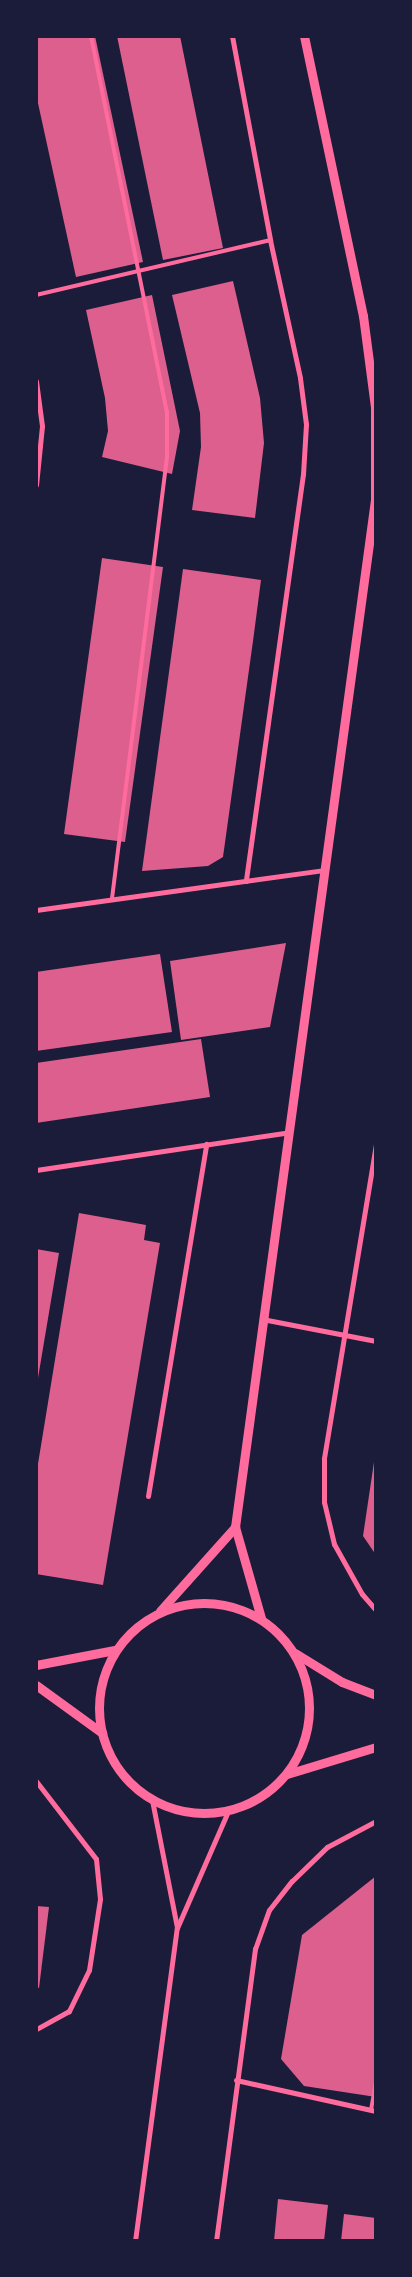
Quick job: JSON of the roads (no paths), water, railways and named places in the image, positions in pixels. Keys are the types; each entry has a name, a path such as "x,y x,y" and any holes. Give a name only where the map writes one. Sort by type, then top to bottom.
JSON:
{"street":[{"path":"232,36 270,240 300,378 306,424 303,474 246,881"},
{"path":"261,1618 235,1527 375,499 375,408 363,316 304,36"},
{"path":"36,382 42,426 36,485"},
{"path":"36,910 325,870"},
{"path":"36,1170 289,1132"},
{"path":"148,1496 206,1144"},
{"path":"376,1144 324,1459 324,1502 334,1544 362,1594 376,1610"},
{"path":"262,1319 376,1341"},
{"path":"160,1611 194,1602 229,1604 261,1618 280,1633 294,1652 307,1682 310,1714 303,1746 287,1774 261,1797 228,1811 202,1814 176,1810 152,1800 124,1775 112,1760 102,1733 98,1704 103,1676 115,1650 135,1627 160,1611 235,1527"},
{"path":"36,1665 115,1650"},
{"path":"294,1652 342,1682 376,1695"},
{"path":"36,1685 102,1733"},
{"path":"287,1774 376,1747"},
{"path":"36,1781 96,1859 100,1899 89,1970 69,2011 36,2028"},
{"path":"152,1800 177,1928"},
{"path":"136,2241 177,1928 228,1811"},
{"path":"216,2241 255,1949 269,1910 292,1881 327,1847 376,1821"},
{"path":"236,2080 373,2111"}],"lane":[{"path":"91,36 166,412 166,457 112,900"},
{"path":"36,295 270,240"},
{"path":"373,2111 376,2083"}]}
